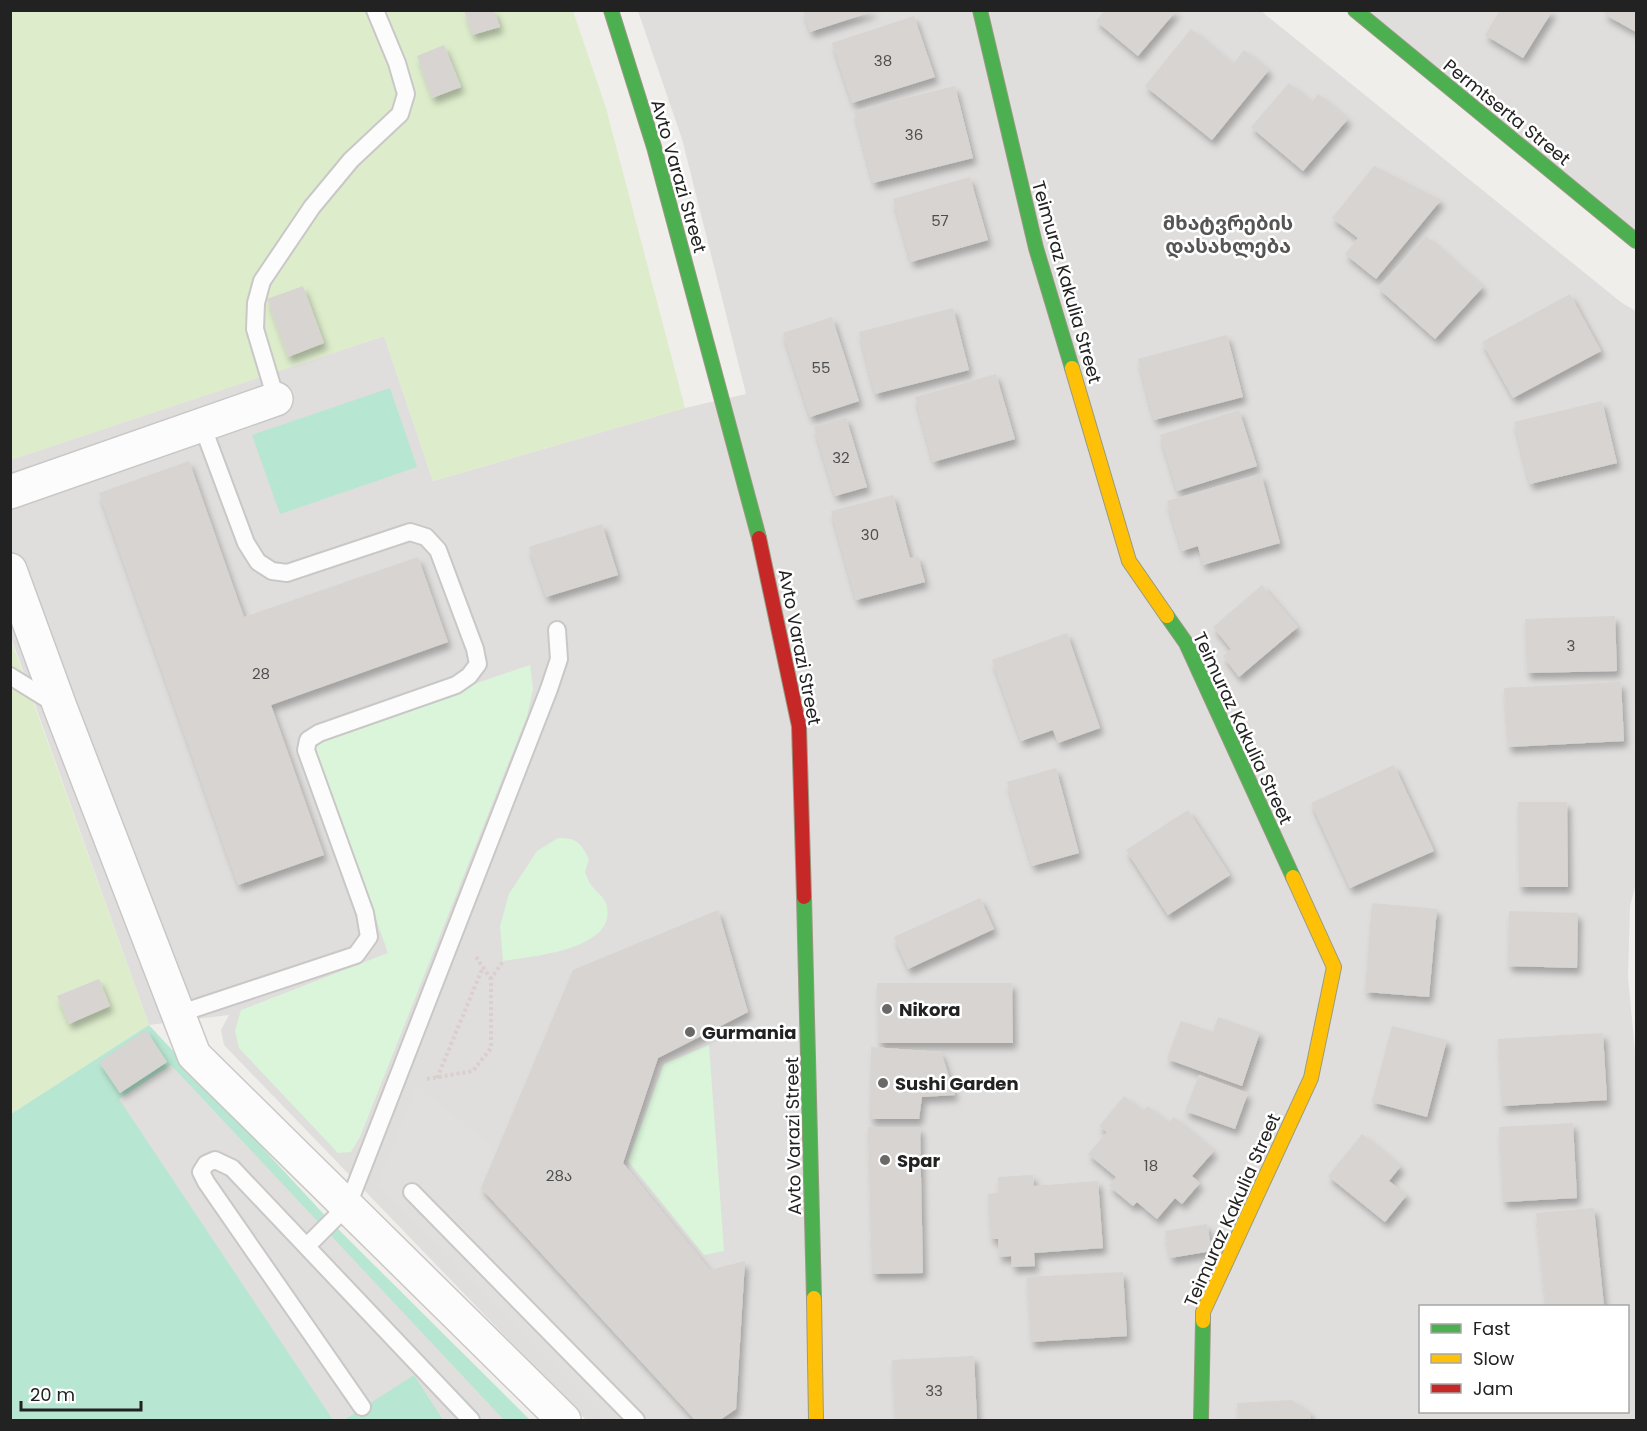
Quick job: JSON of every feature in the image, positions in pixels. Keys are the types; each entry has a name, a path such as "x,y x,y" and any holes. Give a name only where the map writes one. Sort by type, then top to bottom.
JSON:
{"street":[{"name":"Avto Varazi Street","path":"611,10 654,147 761,546 799,726 812,1169 816,1420"},
{"name":"Teimuraz Kakulia Street","path":"980,10 1036,248 1129,561 1186,643 1334,967 1311,1078 1203,1312 1201,1420"},
{"name":"Permtserta Street","path":"1354,10 1636,241"},
{"path":"10,492 276,399"},
{"path":"10,570 60,707 194,1055 564,1420"}],"lane":[{"path":"276,399 255,329 256,303 262,281 312,207 351,160 400,114 406,94 398,63 375,10"},
{"path":"178,1014 356,955 369,937 365,913 306,750 308,740 319,733 456,685 469,676 478,664 475,649 438,550 426,537 410,532 286,573 272,571 258,562 246,543 202,425"},
{"path":"307,1246 348,1205 549,689 559,659 557,630"},
{"path":"10,676 60,707"},
{"path":"362,1407 206,1182 201,1172 206,1164 215,1160 232,1168 471,1420"},
{"path":"412,1192 636,1420"}],"path":[{"path":"383,1115 400,1107 416,1081 473,1071 491,1048 491,979 503,961"},
{"path":"437,1077 483,967"}],"shaded area":[{"path":"638,11 1261,11 1622,303 1636,311 1636,884 1630,906 1628,977 1636,1062 1636,1420 586,1420 224,1045 221,1030 229,1015 149,1025 11,637 10,460 384,336 433,481 685,408 746,394 682,139"},
{"path":"1355,11 1636,11 1636,241"},
{"path":"171,1065 504,1420 443,1420 414,1375 344,1420 333,1420 119,1099"},
{"path":"417,1086 497,1150 481,1188 695,1420 608,1420 377,1186"}],"green space":[{"path":"10,11 573,11 606,108 685,408 433,481 384,336 11,460"},
{"path":"390,388 417,467 280,514 252,435"},
{"path":"10,637 149,1025 11,1114 10,1114"},
{"path":"530,665 533,689 527,716 360,1137 351,1152 338,1153 239,1048 235,1031 241,1010 388,953 312,739"},
{"path":"558,838 574,840 586,853 589,859 585,872 590,883 606,904 606,921 598,933 585,942 551,953 503,961 500,926 509,894 537,851"},
{"path":"149,1025 331,1222 530,1420 11,1420 11,1114"},
{"path":"709,1045 724,1251 704,1255 628,1161 664,1064"}],"building":[{"path":"464,10 494,10 500,27 472,35"},
{"path":"803,10 874,10 874,11 810,32"},
{"path":"1105,10 1177,10 1138,56 1096,21"},
{"path":"1500,10 1553,10 1523,58 1485,35"},
{"path":"1606,10 1636,10 1636,32 1604,14"},
{"path":"914,16 935,77 852,103 832,43"},
{"path":"1191,29 1233,64 1244,50 1269,70 1212,140 1145,86"},
{"path":"444,45 461,87 432,98 417,56"},
{"path":"1289,83 1312,102 1318,94 1348,119 1303,171 1251,127"},
{"path":"955,86 973,158 873,183 854,111"},
{"path":"1374,166 1441,200 1376,279 1345,254 1358,238 1332,218"},
{"path":"970,177 988,240 911,262 893,199"},
{"path":"1426,236 1483,287 1435,339 1378,288"},
{"path":"303,286 324,343 288,357 267,299"},
{"path":"1570,294 1601,351 1513,398 1482,342"},
{"path":"953,308 969,370 875,394 859,332"},
{"path":"832,317 859,401 810,417 783,333"},
{"path":"1227,335 1243,397 1154,420 1138,359"},
{"path":"996,374 1015,439 933,462 915,397"},
{"path":"1602,401 1617,463 1530,484 1514,422"},
{"path":"1239,410 1257,466 1177,491 1160,435"},
{"path":"846,417 867,487 835,496 814,427"},
{"path":"189,461 244,617 418,557 448,642 271,705 324,855 238,885 99,493"},
{"path":"1261,474 1280,543 1203,565 1198,546 1182,551 1167,501"},
{"path":"893,495 910,558 918,556 925,582 856,600 831,511"},
{"path":"602,524 618,575 546,597 529,547"},
{"path":"1262,585 1298,627 1239,677 1223,656 1231,649 1213,627"},
{"path":"1615,616 1617,671 1527,673 1525,619"},
{"path":"1067,633 1100,728 1058,743 1053,730 1021,741 992,660"},
{"path":"1621,682 1624,741 1508,747 1504,688"},
{"path":"1394,765 1434,851 1350,888 1311,803"},
{"path":"1056,768 1079,853 1032,866 1007,782"},
{"path":"1518,802 1567,802 1568,887 1519,887"},
{"path":"1188,810 1230,875 1168,915 1126,850"},
{"path":"980,898 994,929 908,969 894,937"},
{"path":"1372,903 1437,909 1429,997 1365,992"},
{"path":"718,910 748,1012 658,1058 623,1163 710,1270 745,1261 736,1409 720,1420 695,1420 481,1188 573,970"},
{"path":"1509,911 1578,913 1577,968 1508,966"},
{"path":"99,979 110,1006 69,1024 57,996"},
{"path":"877,983 1012,983 1013,1043 878,1043"},
{"path":"1218,1017 1260,1032 1242,1086 1167,1059 1181,1021 1213,1032"},
{"path":"1392,1026 1447,1040 1427,1117 1372,1102"},
{"path":"146,1030 167,1062 120,1093 99,1062"},
{"path":"1603,1033 1607,1100 1502,1106 1498,1039"},
{"path":"871,1047 941,1052 955,1095 922,1097 919,1119 870,1119"},
{"path":"1199,1075 1248,1093 1235,1129 1185,1111"},
{"path":"1124,1096 1143,1111 1148,1106 1168,1123 1174,1117 1214,1151 1192,1176 1200,1183 1182,1204 1175,1198 1157,1219 1137,1202 1133,1206 1109,1186 1116,1177 1088,1154 1107,1132 1099,1126"},
{"path":"1573,1123 1577,1198 1503,1202 1499,1127"},
{"path":"868,1127 920,1127 923,1273 872,1274"},
{"path":"1362,1134 1401,1166 1389,1181 1407,1195 1385,1222 1328,1176"},
{"path":"1033,1175 1034,1186 1098,1181 1103,1248 1034,1253 1035,1266 1012,1267 1011,1256 999,1257 998,1239 991,1239 988,1194 999,1193 998,1177"},
{"path":"1594,1208 1604,1305 1546,1305 1536,1213"},
{"path":"1207,1224 1212,1251 1170,1258 1165,1231"},
{"path":"1123,1272 1127,1336 1031,1342 1027,1277"},
{"path":"974,1356 977,1420 895,1420 892,1360"},
{"path":"1292,1400 1310,1413 1311,1420 1238,1420 1237,1403"}],"traffic: fast":[{"path":"611,10 654,147 759,538"},
{"path":"980,10 1036,248 1072,368"},
{"path":"1355,10 1636,241"},
{"path":"1167,616 1186,643 1293,877"},
{"path":"804,897 814,1298"},
{"path":"1201,1420 1203,1321"}],"traffic: slow":[{"path":"1072,368 1129,561 1167,616"},
{"path":"1203,1321 1203,1312 1311,1078 1334,967 1293,877"},
{"path":"814,1298 816,1420"}],"traffic: jam":[{"path":"759,538 799,726 804,897"}],"place":[{"name":"Nikora","path":"887,1009"},
{"name":"Gurmania","path":"690,1032"},
{"name":"Sushi Garden","path":"883,1083"},
{"name":"Spar","path":"885,1160"}],"district":[{"name":"მხატვრების დასახლება","path":"1228,234"}]}
